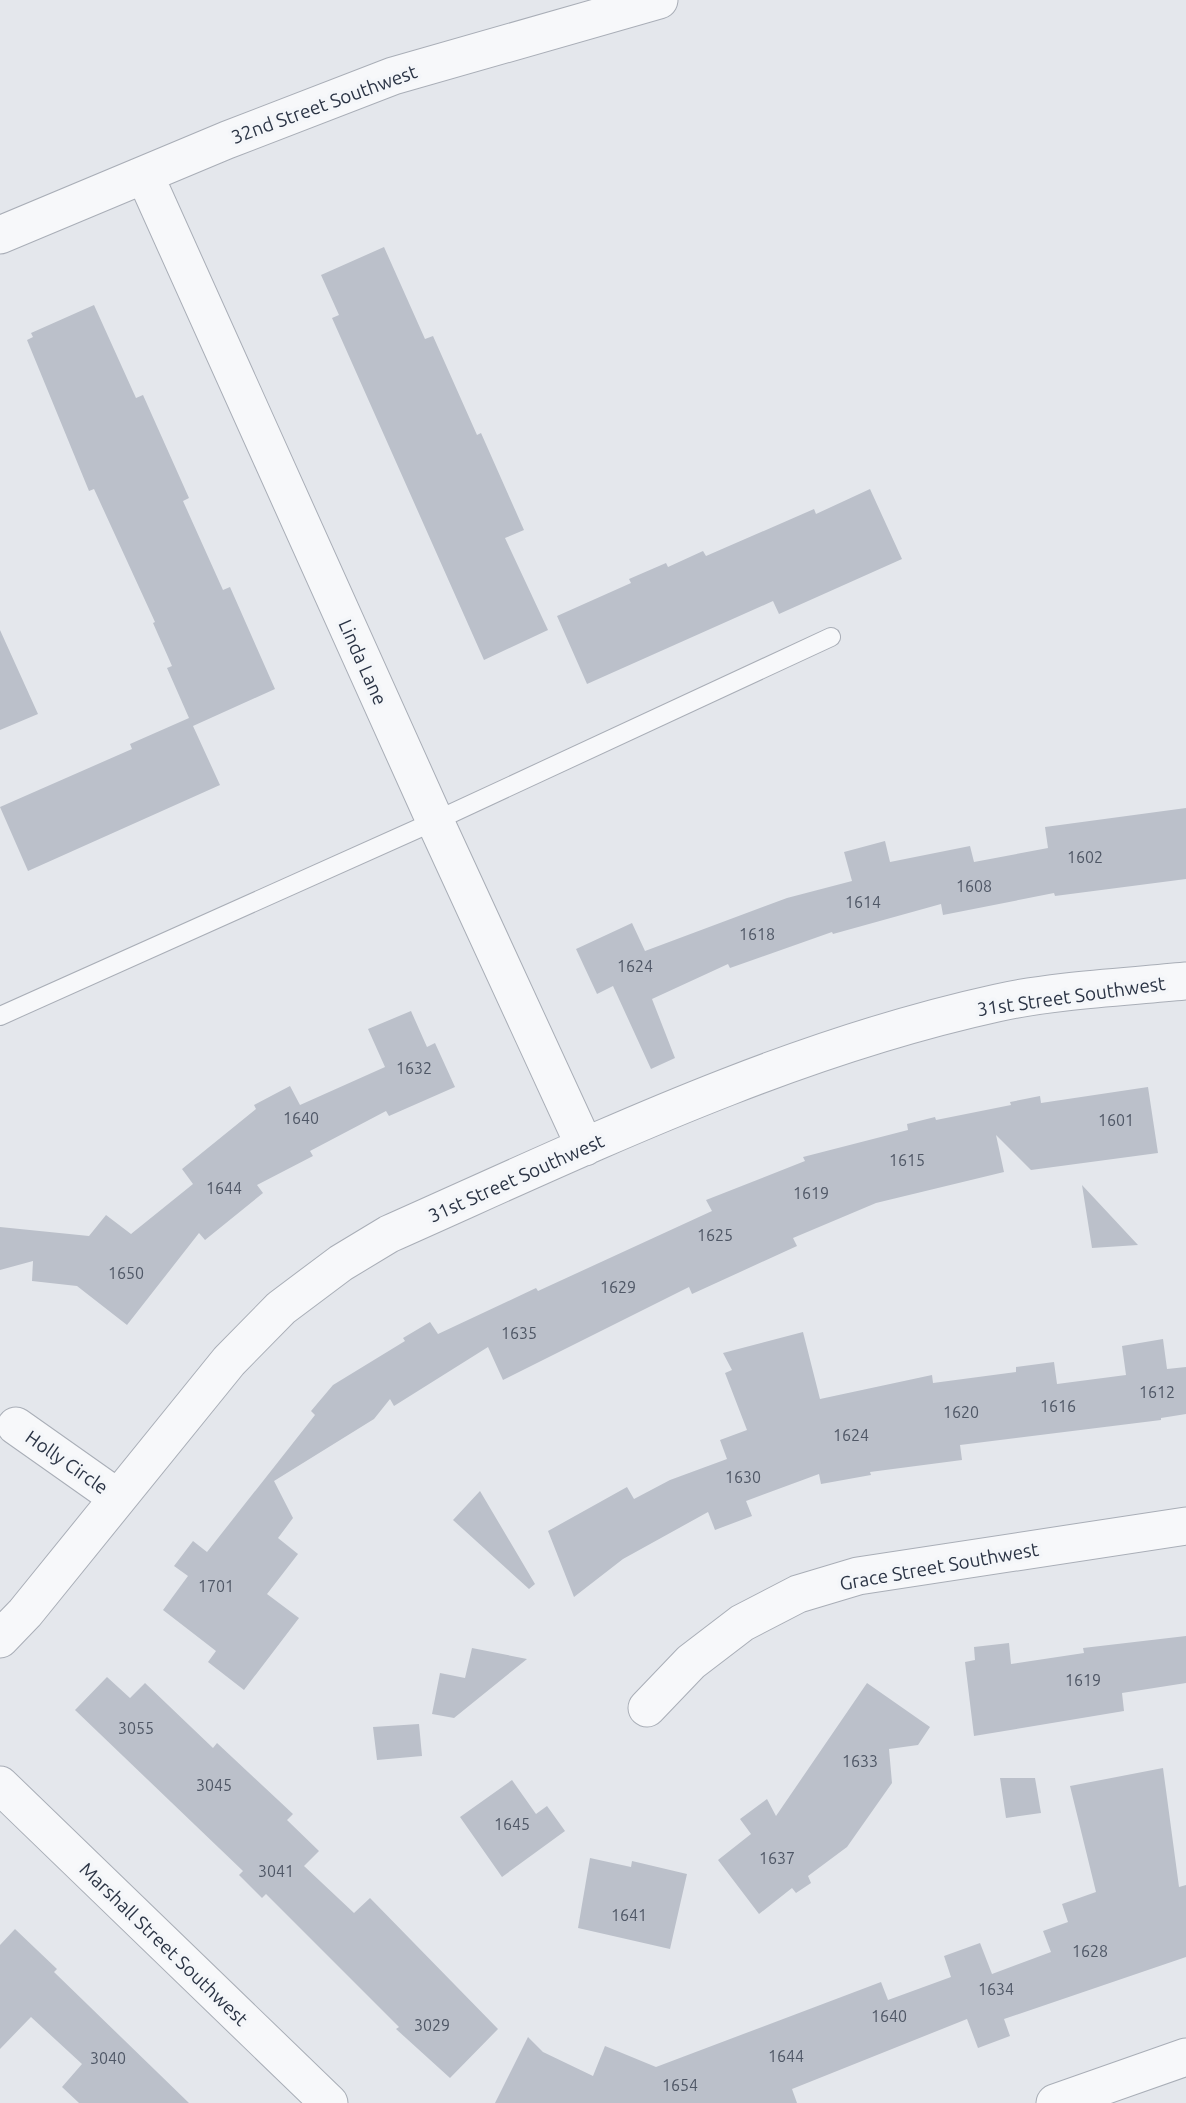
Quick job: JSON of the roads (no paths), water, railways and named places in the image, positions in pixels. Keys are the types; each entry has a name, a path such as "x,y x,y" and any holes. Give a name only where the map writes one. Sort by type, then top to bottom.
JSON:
{"street":[{"name":"32nd Street Southwest","path":"0,235 71,203 393,76 659,0"},
{"name":"Linda Lane","path":"145,176 585,1147"},
{"name":"31st Street Southwest","path":"0,1639 25,1613 229,1361 281,1308 341,1262 389,1234 585,1147 800,1057 900,1027 1000,1002 1186,981"},
{"name":"Holly Circle","path":"16,1426 118,1498"},
{"name":"Grace Street Southwest","path":"647,1708 691,1662 741,1623 798,1594 858,1576 1186,1526"},
{"name":"Marshall Street Southwest","path":"0,1785 328,2103"},
{"path":"1055,2103 1186,2057"}],"lane":[{"path":"0,1016 435,821 831,637"}]}
